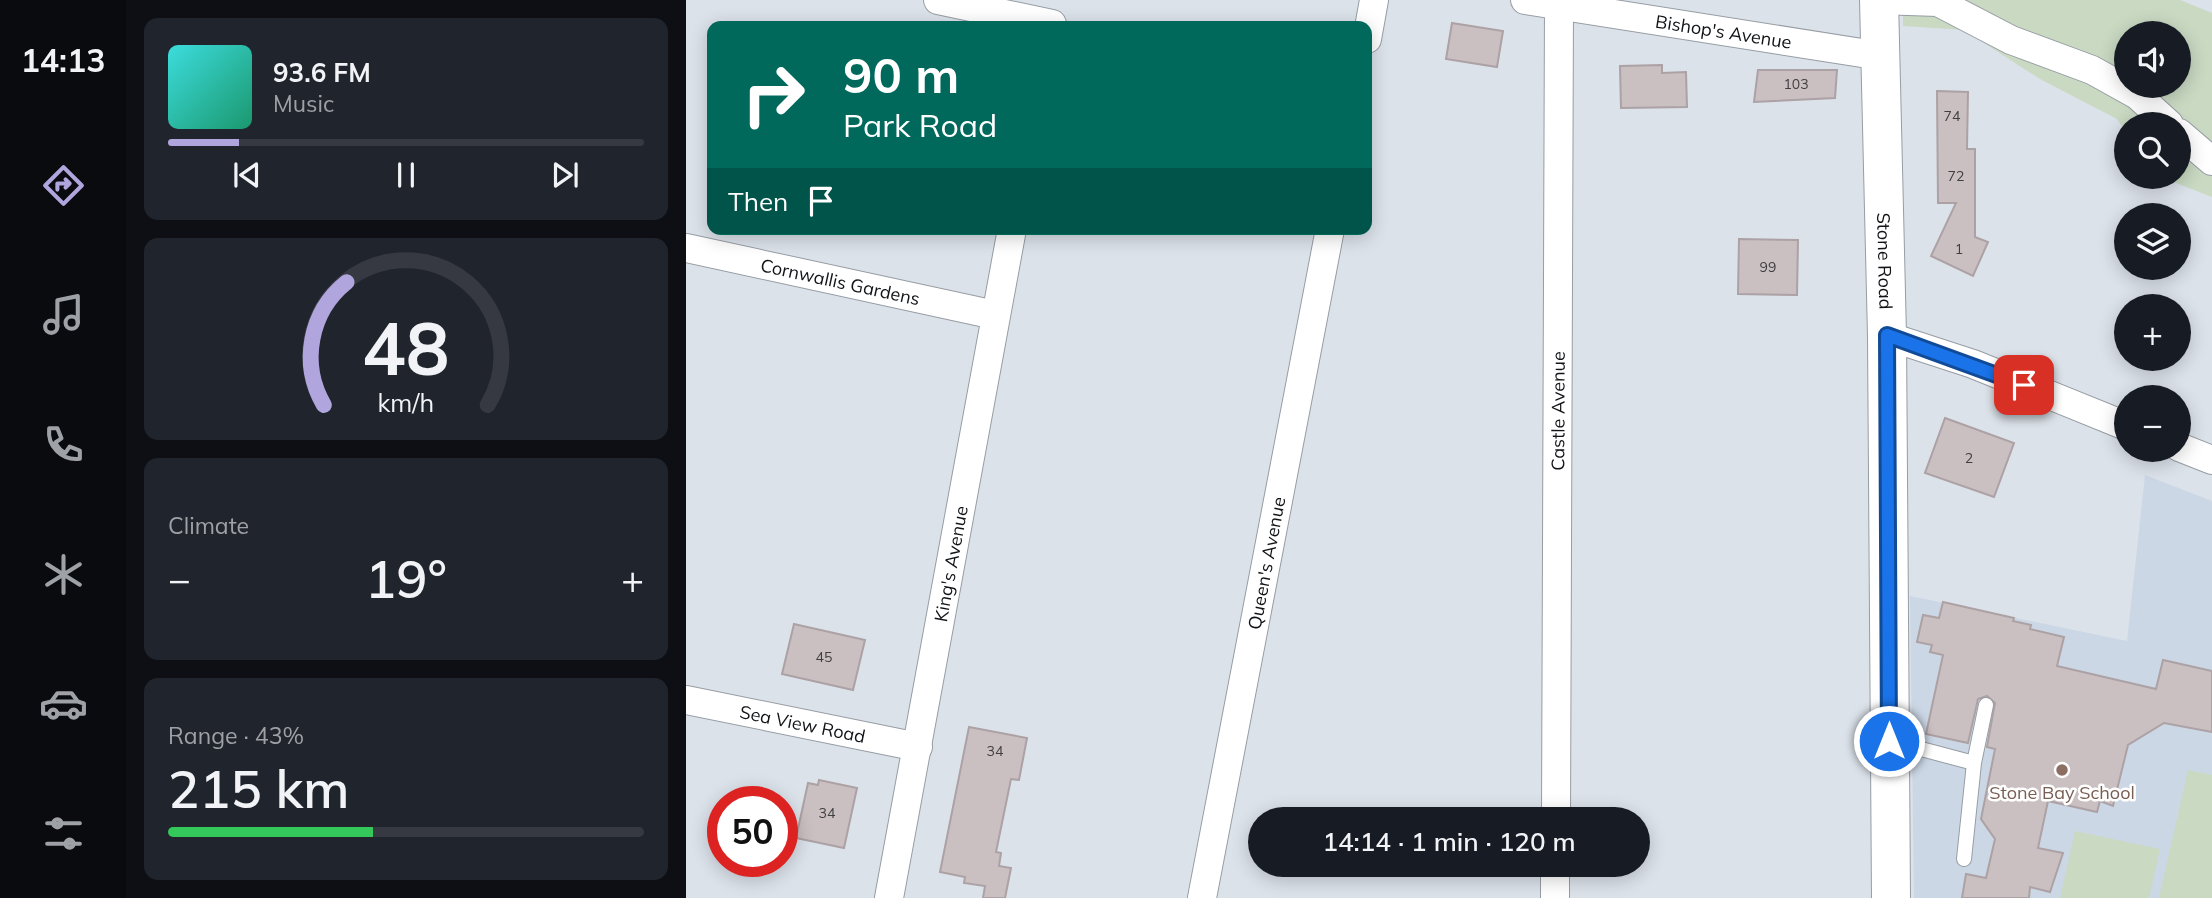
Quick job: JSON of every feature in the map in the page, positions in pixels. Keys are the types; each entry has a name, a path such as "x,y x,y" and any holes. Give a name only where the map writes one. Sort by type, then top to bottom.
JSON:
{"main road":[{"name":"Stone Road","path":"1879,0 1887,335 1891,898"}],"street":[{"path":"938,0 1054,17"},
{"path":"1370,21 1374,0"},
{"name":"Bishop's Avenue","path":"1525,0 1569,4 1881,57"},
{"path":"1879,0 1938,2 2011,40 2092,70 2137,95 2156,112"},
{"name":"Castle Avenue","path":"1556,807 1569,4"},
{"path":"2191,143 2212,161"},
{"name":"King's Avenue","path":"888,898 1012,235"},
{"name":"Queen's Avenue","path":"1202,898 1329,235"},
{"name":"Cornwallis Gardens","path":"686,248 995,315"},
{"path":"1887,335 1973,365 2114,421"},
{"path":"2191,452 2212,460"},
{"name":"Sea View Road","path":"686,700 918,747"},
{"path":"1555,877 1555,898"}],"lane":[{"path":"1964,859 1974,763 1986,705"},
{"path":"1889,741 1974,763"}],"shaded area":[{"name":"Stone Bay School","path":"2145,475 2212,501 2212,898 1914,898 1910,596 2127,641"}],"green space":[{"path":"1903,0 2180,0 2212,13 2212,197 2191,189 2191,112 2114,112 2114,117 2040,79 1964,30 1903,26"},
{"path":"2188,770 2212,775 2212,898 2159,898"},
{"path":"2075,831 2160,849 2149,898 2060,898"}],"building":[{"path":"1452,23 1503,31 1497,67 1446,59"},
{"path":"1662,65 1662,73 1686,72 1687,107 1621,108 1620,66"},
{"path":"1758,70 1837,70 1835,98 1754,102"},
{"path":"1937,91 1968,92 1967,149 1975,149 1975,237 1988,242 1973,276 1931,256 1956,203 1938,203"},
{"path":"1739,239 1798,240 1797,295 1738,294"},
{"path":"1945,418 2014,443 1994,497 1925,473"},
{"path":"1943,602 2014,618 2013,621 2031,625 2030,629 2064,637 2057,666 2156,689 2163,660 2212,671 2212,732 2164,723 2128,745 2113,806 2100,801 2097,812 2048,801 2038,848 2063,853 2050,892 2030,887 2029,898 1962,898 1966,874 1986,878 1995,839 1981,819 1995,749 1987,747 1995,703 1987,696 1978,699 1968,743 1926,734 1943,655 1930,652 1932,645 1917,642 1923,615 1939,618"},
{"path":"794,624 865,640 853,690 782,674"},
{"path":"969,727 1027,738 1019,780 1011,779 996,852 1001,853 999,866 1011,868 1005,898 983,898 985,886 964,883 965,877 940,872"},
{"path":"819,780 857,788 844,848 798,838 808,783 818,785"}],"place":[{"name":"Stone Bay School","path":"2062,770"}],"route":[{"path":"1889,741 1887,335 2024,385"}]}
